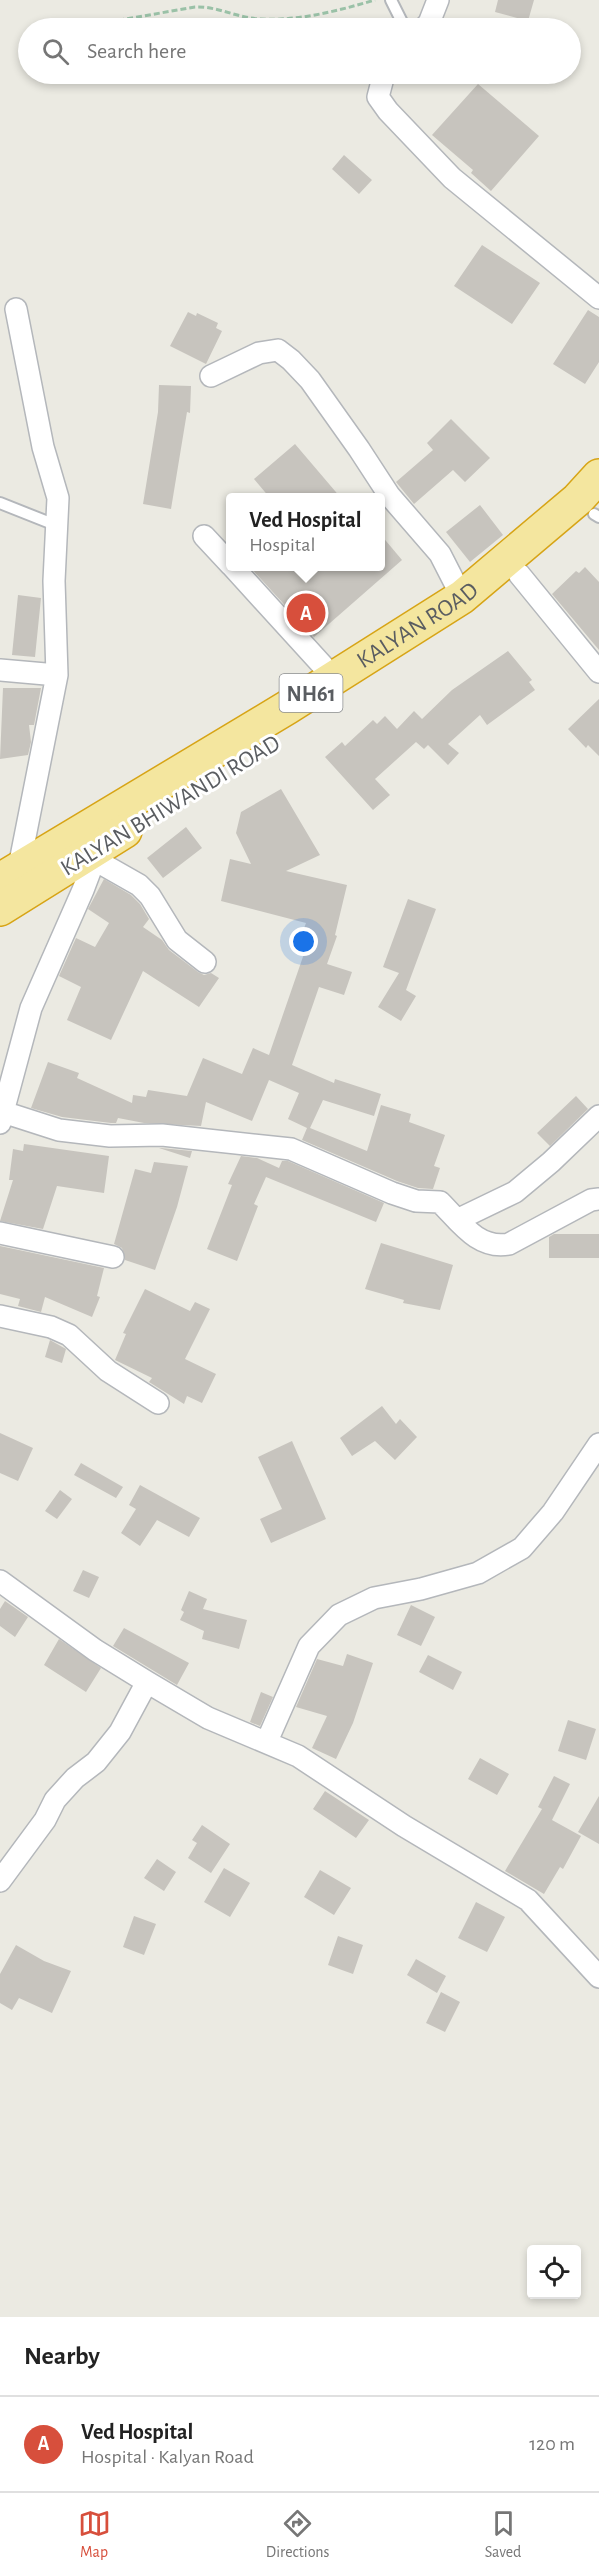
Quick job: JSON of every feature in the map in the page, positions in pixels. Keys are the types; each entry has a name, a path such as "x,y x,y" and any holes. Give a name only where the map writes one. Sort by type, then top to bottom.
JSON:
{"highway":[{"name":"KALYAN ROAD","path":"10,873 99,841 334,678 462,597 578,499 599,476"},
{"name":"KALYAN BHIWANDI ROAD","path":"0,909 99,841 288,733 468,616 597,513"}],"street":[{"path":"431,18 438,0"},
{"path":"381,84 378,97 452,178 599,298"},
{"path":"10,873 57,675 54,581 58,498 43,447 16,309"},
{"path":"210,375 259,352 278,350 291,360 334,412 388,495 440,554 462,597"},
{"path":"204,536 226,560"},
{"path":"237,571 334,678"},
{"path":"519,574 599,672"},
{"path":"0,670 57,675"},
{"path":"206,962 177,940 150,896 99,841 31,1008 2,1117 59,1130 110,1136 162,1135 291,1149 416,1202 440,1202 482,1242 498,1246 509,1244 591,1200 599,1199"},
{"path":"457,1220 514,1192 551,1162 599,1116"},
{"path":"0,1233 113,1257"},
{"path":"0,1316 51,1327 69,1335 108,1371 158,1403"},
{"path":"267,1741 309,1646 339,1616 374,1598 421,1589 478,1573 522,1548 553,1512 599,1444"},
{"path":"0,1581 95,1650 147,1682 208,1718 298,1756 404,1826 528,1900 599,1977"},
{"path":"0,1881 45,1820 55,1800 75,1778 96,1762 120,1732 147,1682"}],"lane":[{"path":"391,0 400,18"},
{"path":"0,503 58,526"}],"path":[{"path":"280,18 320,16 375,0"},
{"path":"132,18 195,7 210,7 256,18"}],"building":[{"path":"498,0 534,0 529,18 517,18 495,12"},
{"path":"478,84 539,136 491,191 471,173 473,170 432,135"},
{"path":"344,155 372,180 359,194 332,169"},
{"path":"482,245 540,283 512,324 454,286"},
{"path":"588,310 599,317 599,362 585,384 553,364"},
{"path":"188,312 196,316 197,313 218,323 216,328 222,331 206,364 170,346"},
{"path":"159,385 191,386 190,413 187,412 171,509 143,504 158,412"},
{"path":"451,419 490,458 465,482 453,470 414,504 396,482 433,450 427,443"},
{"path":"295,444 337,493 266,493 254,479"},
{"path":"480,505 503,535 470,562 446,532"},
{"path":"385,540 402,560 314,637 254,571 385,571"},
{"path":"585,567 599,582 599,650 552,594 576,571 579,573"},
{"path":"18,595 41,598 35,657 12,655"},
{"path":"508,651 532,680 529,682 535,690 487,725 480,715 448,744 459,753 448,765 428,745 424,749 416,742 375,779 390,795 373,810 325,757 342,742 345,746 373,720 377,724 385,716 397,729 414,711 422,719 452,690"},
{"path":"3,688 41,688 34,725 29,725 31,742 28,755 0,759"},
{"path":"599,699 599,756 588,745 586,748 568,729"},
{"path":"281,789 320,855 286,871 347,885 335,935 337,936 327,964 352,972 344,995 319,987 292,1065 334,1083 335,1079 381,1094 374,1116 323,1100 310,1128 367,1151 381,1105 411,1114 409,1122 445,1135 434,1166 440,1168 433,1189 418,1188 397,1181 302,1140 307,1128 288,1119 299,1093 269,1080 252,1121 206,1102 201,1126 144,1123 118,1118 116,1123 111,1123 62,1117 31,1108 48,1062 79,1073 77,1078 132,1103 133,1095 146,1097 148,1090 187,1096 203,1058 242,1074 253,1048 269,1055 306,948 298,945 306,923 221,901 230,859 251,864 236,833 241,812"},
{"path":"186,827 202,848 163,878 147,858"},
{"path":"104,879 131,895 140,904 149,919 143,927 162,940 169,950 198,972 204,975 211,973 219,978 199,1007 143,971 111,1040 67,1020 81,987 59,976 76,938 95,947 109,923 88,909"},
{"path":"408,899 436,909 406,990 416,996 401,1021 378,1007 399,973 383,967"},
{"path":"576,1096 588,1109 550,1146 537,1133"},
{"path":"24,1144 109,1156 104,1193 57,1186 43,1229 0,1221 13,1180 9,1180 13,1149 23,1151"},
{"path":"159,1148 161,1148 192,1151 190,1158"},
{"path":"241,1156 257,1158 279,1168 282,1161 288,1161 384,1203 376,1222 266,1177 254,1204 258,1206 237,1261 207,1249 232,1185 228,1184"},
{"path":"154,1162 188,1166 177,1207 155,1270 125,1260 122,1248 114,1244 135,1169 151,1173"},
{"path":"554,1234 599,1234 599,1258 549,1258 549,1237"},
{"path":"381,1243 453,1265 440,1310 403,1303 404,1300 365,1289"},
{"path":"0,1246 104,1268 97,1296 100,1297 92,1317 45,1297 41,1312 18,1306 20,1299 0,1294"},
{"path":"145,1289 190,1311 195,1302 210,1309 185,1359 216,1374 202,1403 187,1396 184,1404 149,1382 152,1378 115,1360 126,1334 123,1333"},
{"path":"50,1340 66,1349 62,1363 45,1357"},
{"path":"382,1406 396,1424 400,1419 417,1437 395,1460 375,1441 352,1456 340,1438"},
{"path":"0,1433 33,1448 18,1481 0,1473"},
{"path":"292,1441 326,1519 271,1543 260,1519 282,1509 258,1457"},
{"path":"81,1463 123,1487 116,1498 74,1475"},
{"path":"140,1485 200,1518 189,1537 157,1520 140,1546 121,1533 136,1509 129,1505"},
{"path":"60,1490 72,1499 57,1519 45,1511"},
{"path":"83,1570 99,1577 89,1598 73,1591"},
{"path":"189,1591 207,1599 203,1609 247,1620 239,1649 202,1639 204,1631 180,1620 184,1612 181,1610"},
{"path":"5,1601 28,1617 15,1637 0,1626 0,1609"},
{"path":"411,1605 435,1617 421,1646 397,1635"},
{"path":"124,1628 189,1663 177,1685 113,1646"},
{"path":"59,1639 101,1668 86,1692 44,1665"},
{"path":"347,1654 373,1663 353,1723 336,1759 312,1748 327,1716 296,1707 317,1659 343,1666"},
{"path":"428,1655 462,1672 453,1690 419,1672"},
{"path":"261,1692 273,1697 260,1726 250,1722"},
{"path":"568,1720 596,1729 586,1760 558,1751"},
{"path":"480,1758 509,1774 497,1795 468,1779"},
{"path":"554,1776 570,1784 552,1820 581,1836 563,1869 560,1867 544,1894 505,1871 542,1809 538,1807"},
{"path":"325,1791 369,1820 356,1838 313,1809"},
{"path":"599,1796 599,1844 578,1832"},
{"path":"202,1825 230,1844 211,1873 188,1858 197,1843 192,1840"},
{"path":"157,1859 176,1872 164,1891 144,1878"},
{"path":"224,1868 250,1883 230,1917 204,1902"},
{"path":"320,1870 351,1888 334,1915 304,1897"},
{"path":"476,1902 505,1917 487,1952 458,1938"},
{"path":"134,1916 156,1924 144,1955 123,1947"},
{"path":"338,1936 363,1945 353,1974 328,1965"},
{"path":"16,1945 44,1961 71,1971 52,2013 19,1998 12,2010 0,2003 0,1974"},
{"path":"416,1959 446,1976 437,1993 407,1975"},
{"path":"441,1992 460,2002 445,2032 426,2023"}],"place":[{"name":"Ved Hospital","path":"306,613"}]}
